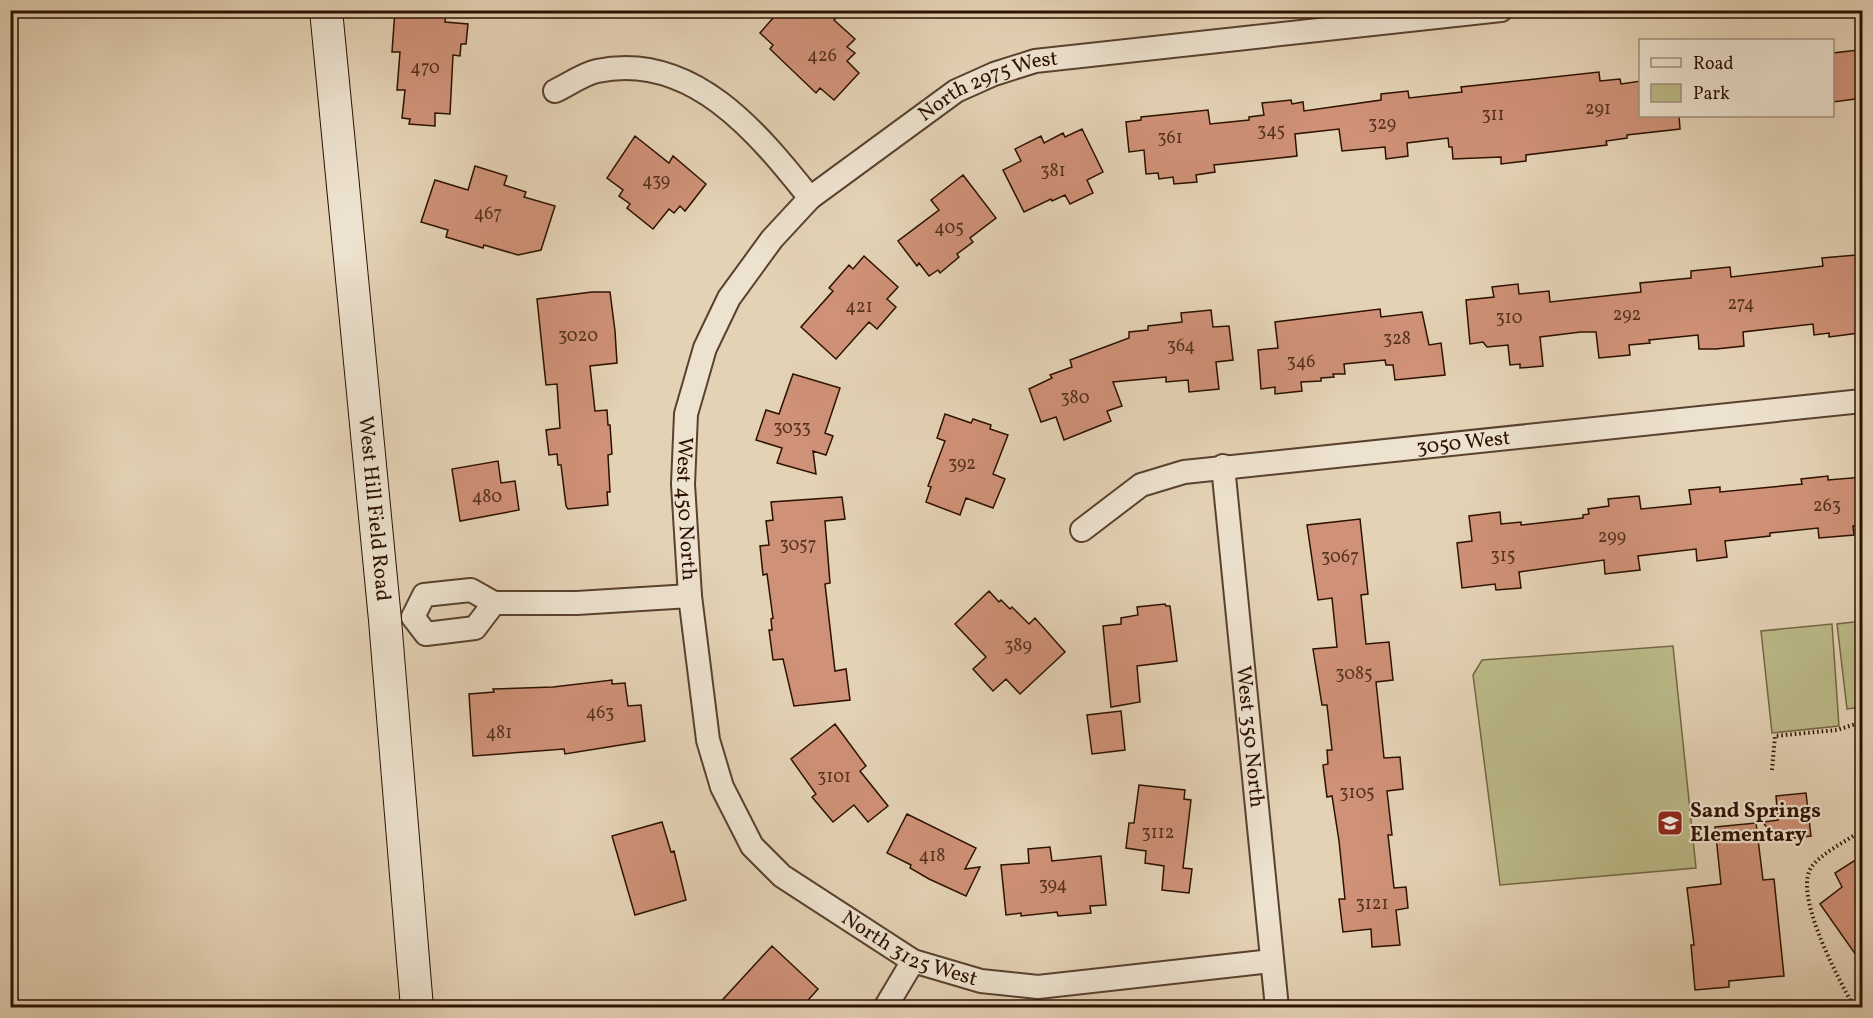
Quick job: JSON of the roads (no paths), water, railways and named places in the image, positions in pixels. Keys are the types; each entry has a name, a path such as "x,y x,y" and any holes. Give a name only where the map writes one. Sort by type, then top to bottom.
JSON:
{"street":[{"name":"West Hill Field Road","path":"326,10 399,618 417,1008"},
{"name":"North 2975 West","path":"810,198 956,91 994,74 1035,61 1376,17 1501,10"},
{"path":"555,91 596,71 641,69 690,82 740,117 810,198"},
{"name":"West 450 North","path":"752,846 722,787 708,740 690,596 684,484 686,414 705,348 729,298 772,239 810,198"},
{"name":"3050 West","path":"1083,530 1141,485 1184,472 1223,466 1863,401"},
{"name":"West 350 North","path":"1223,466 1277,1008"},
{"path":"494,603 475,628 426,634 399,618 424,595 471,590 494,603 578,603 690,596"},
{"name":"North 3125 West","path":"752,846 782,876 913,961 981,981 1038,987 1272,961"},
{"path":"885,1008 913,961"}],"place":[{"name":"Sand Springs Elementary","path":"1670,823"}]}
